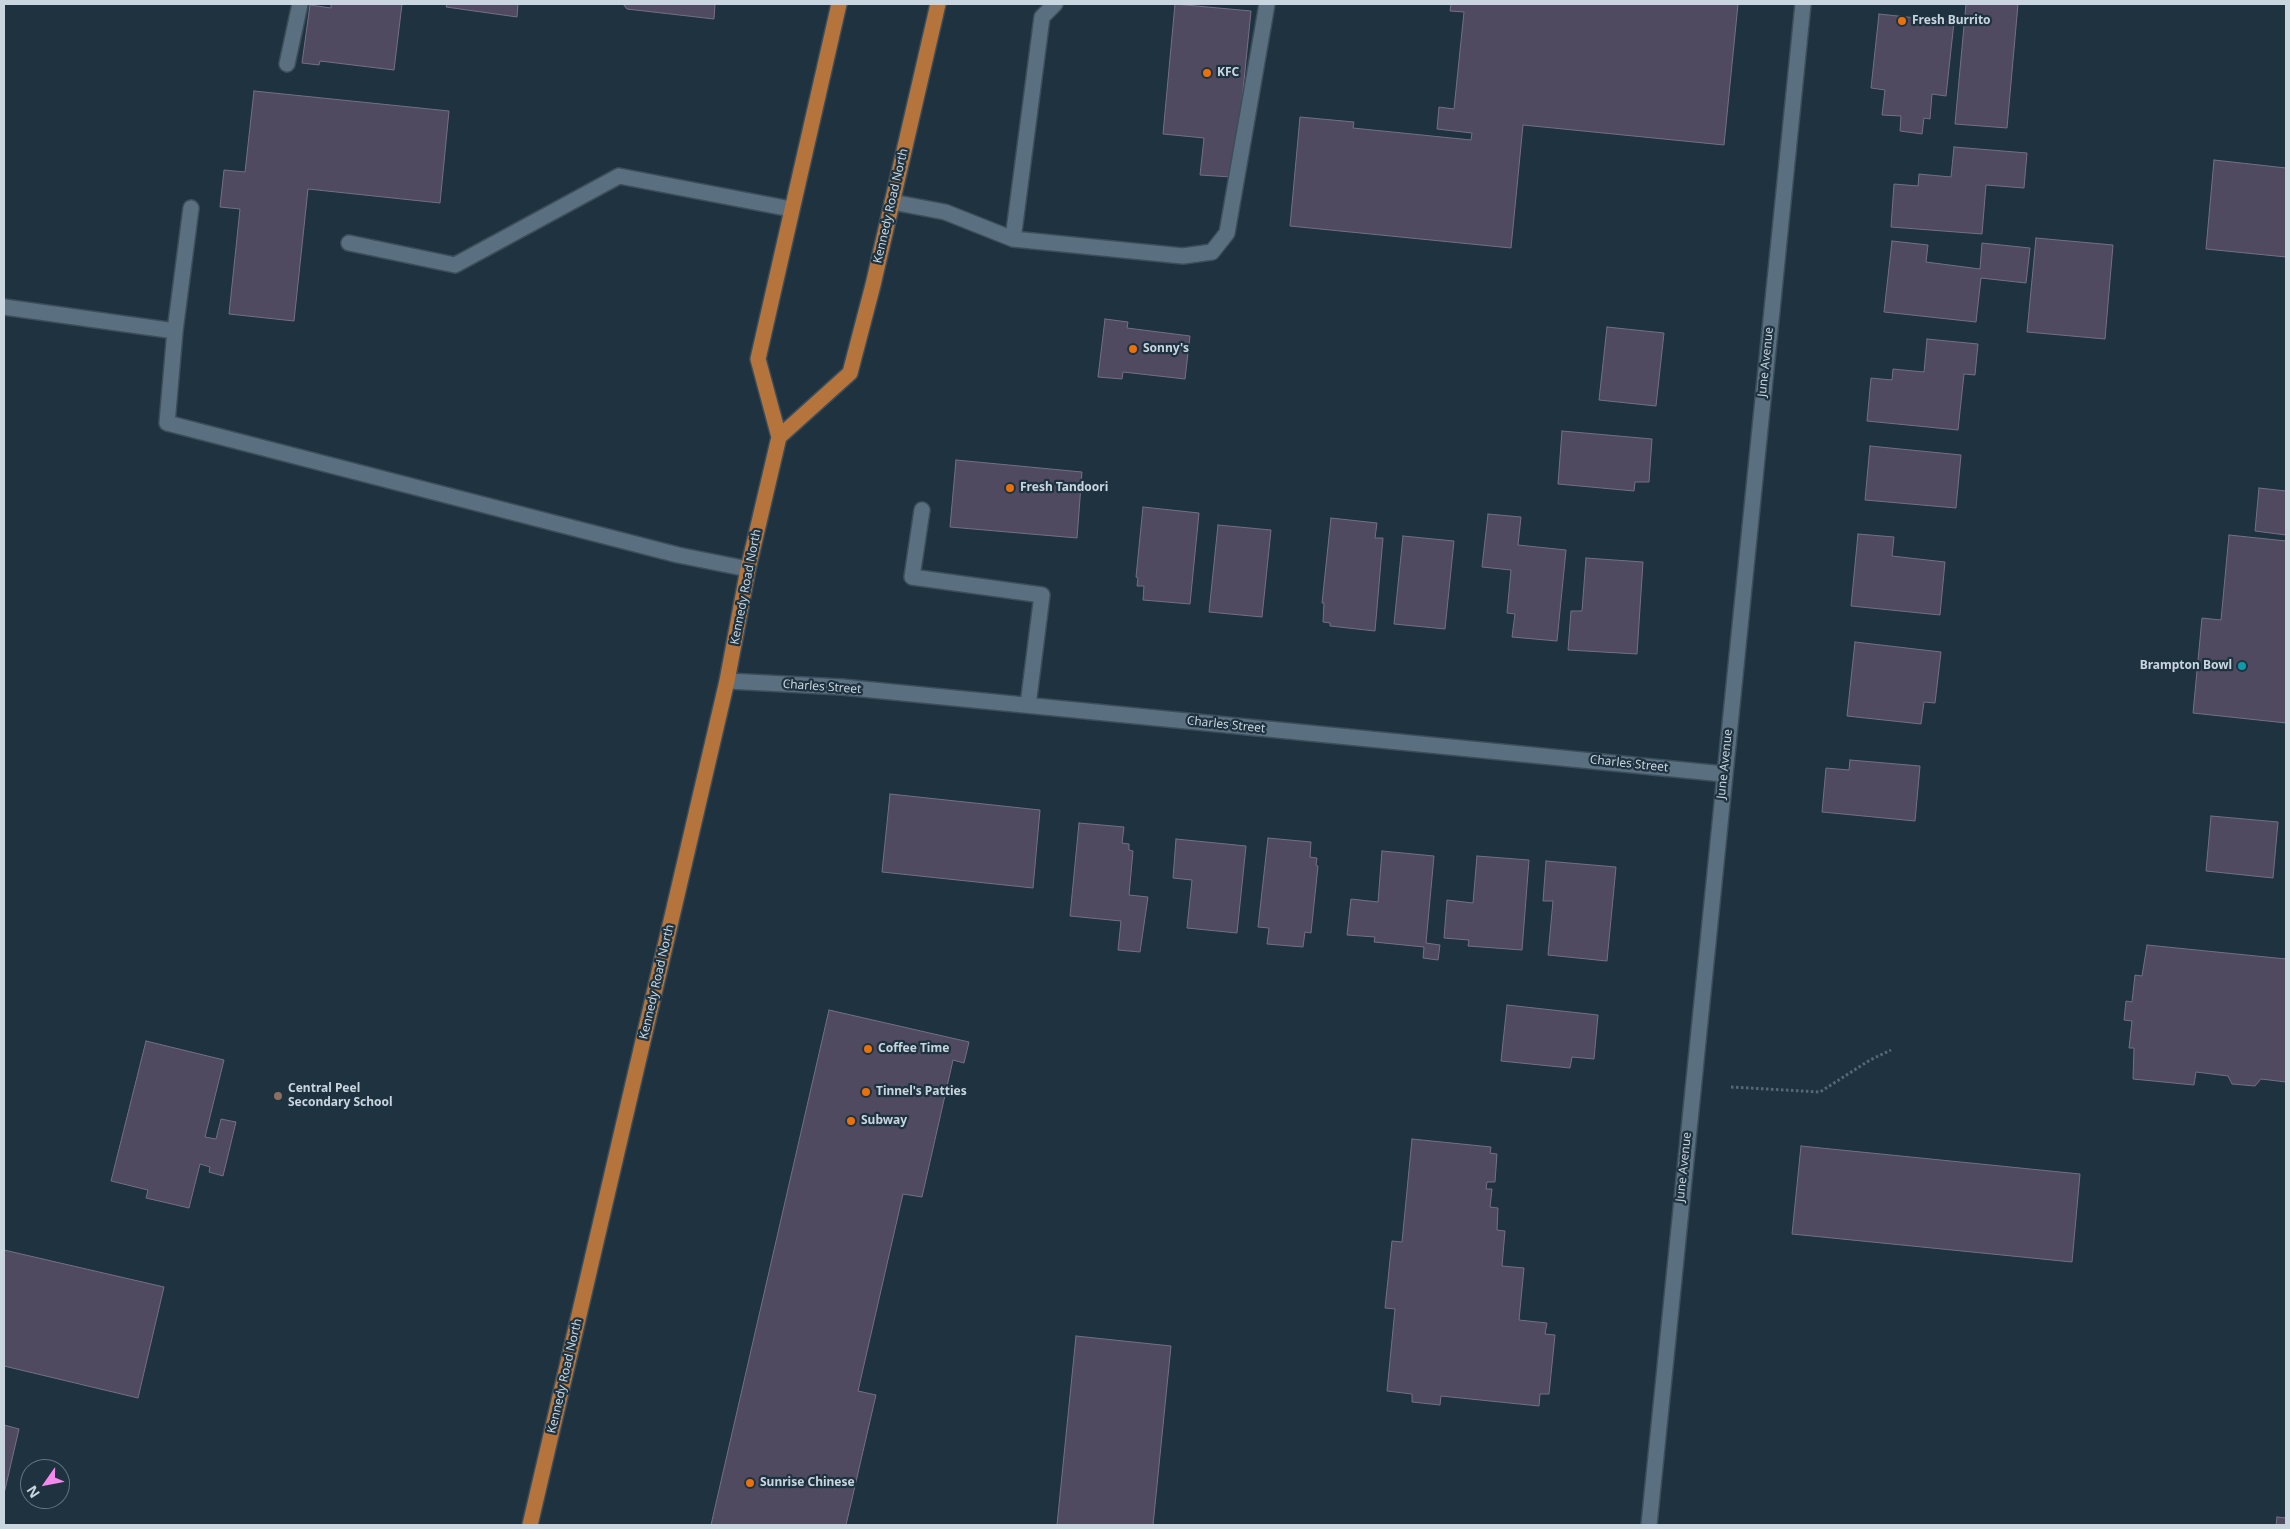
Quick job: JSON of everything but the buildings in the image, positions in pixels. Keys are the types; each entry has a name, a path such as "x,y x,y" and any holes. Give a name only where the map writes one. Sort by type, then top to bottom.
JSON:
{"main road":[{"name":"Kennedy Road North","path":"530,1525 727,681 748,569 779,438 758,359 839,4"},
{"name":"Kennedy Road North","path":"779,438 850,373 938,4"}],"street":[{"path":"287,64 300,4"},
{"path":"1013,238 1042,18 1055,4"},
{"path":"892,202 945,212 1013,238 1183,256 1212,252 1227,233 1267,4"},
{"name":"June Avenue","path":"1649,1525 1803,4"},
{"path":"350,243 455,266 619,176 791,209"},
{"path":"191,208 175,331 167,423 678,555 748,569"},
{"path":"4,307 175,331"},
{"path":"922,510 912,577 1042,596 1028,705"},
{"name":"Charles Street","path":"727,681 812,685 1028,705 1724,774"}],"path":[{"path":"1731,1087 1820,1092 1870,1060 1891,1050"}],"place":[{"name":"Fresh Burrito","path":"1902,21"},
{"name":"KFC","path":"1207,73"},
{"name":"Sonny's","path":"1133,349"},
{"name":"Fresh Tandoori","path":"1010,488"},
{"name":"Brampton Bowl","path":"2242,666"},
{"name":"Coffee Time","path":"868,1049"},
{"name":"Tinnel's Patties","path":"866,1092"},
{"name":"Central Peel Secondary School","path":"278,1096"},
{"name":"Subway","path":"851,1121"},
{"name":"Sunrise Chinese","path":"750,1483"}]}
